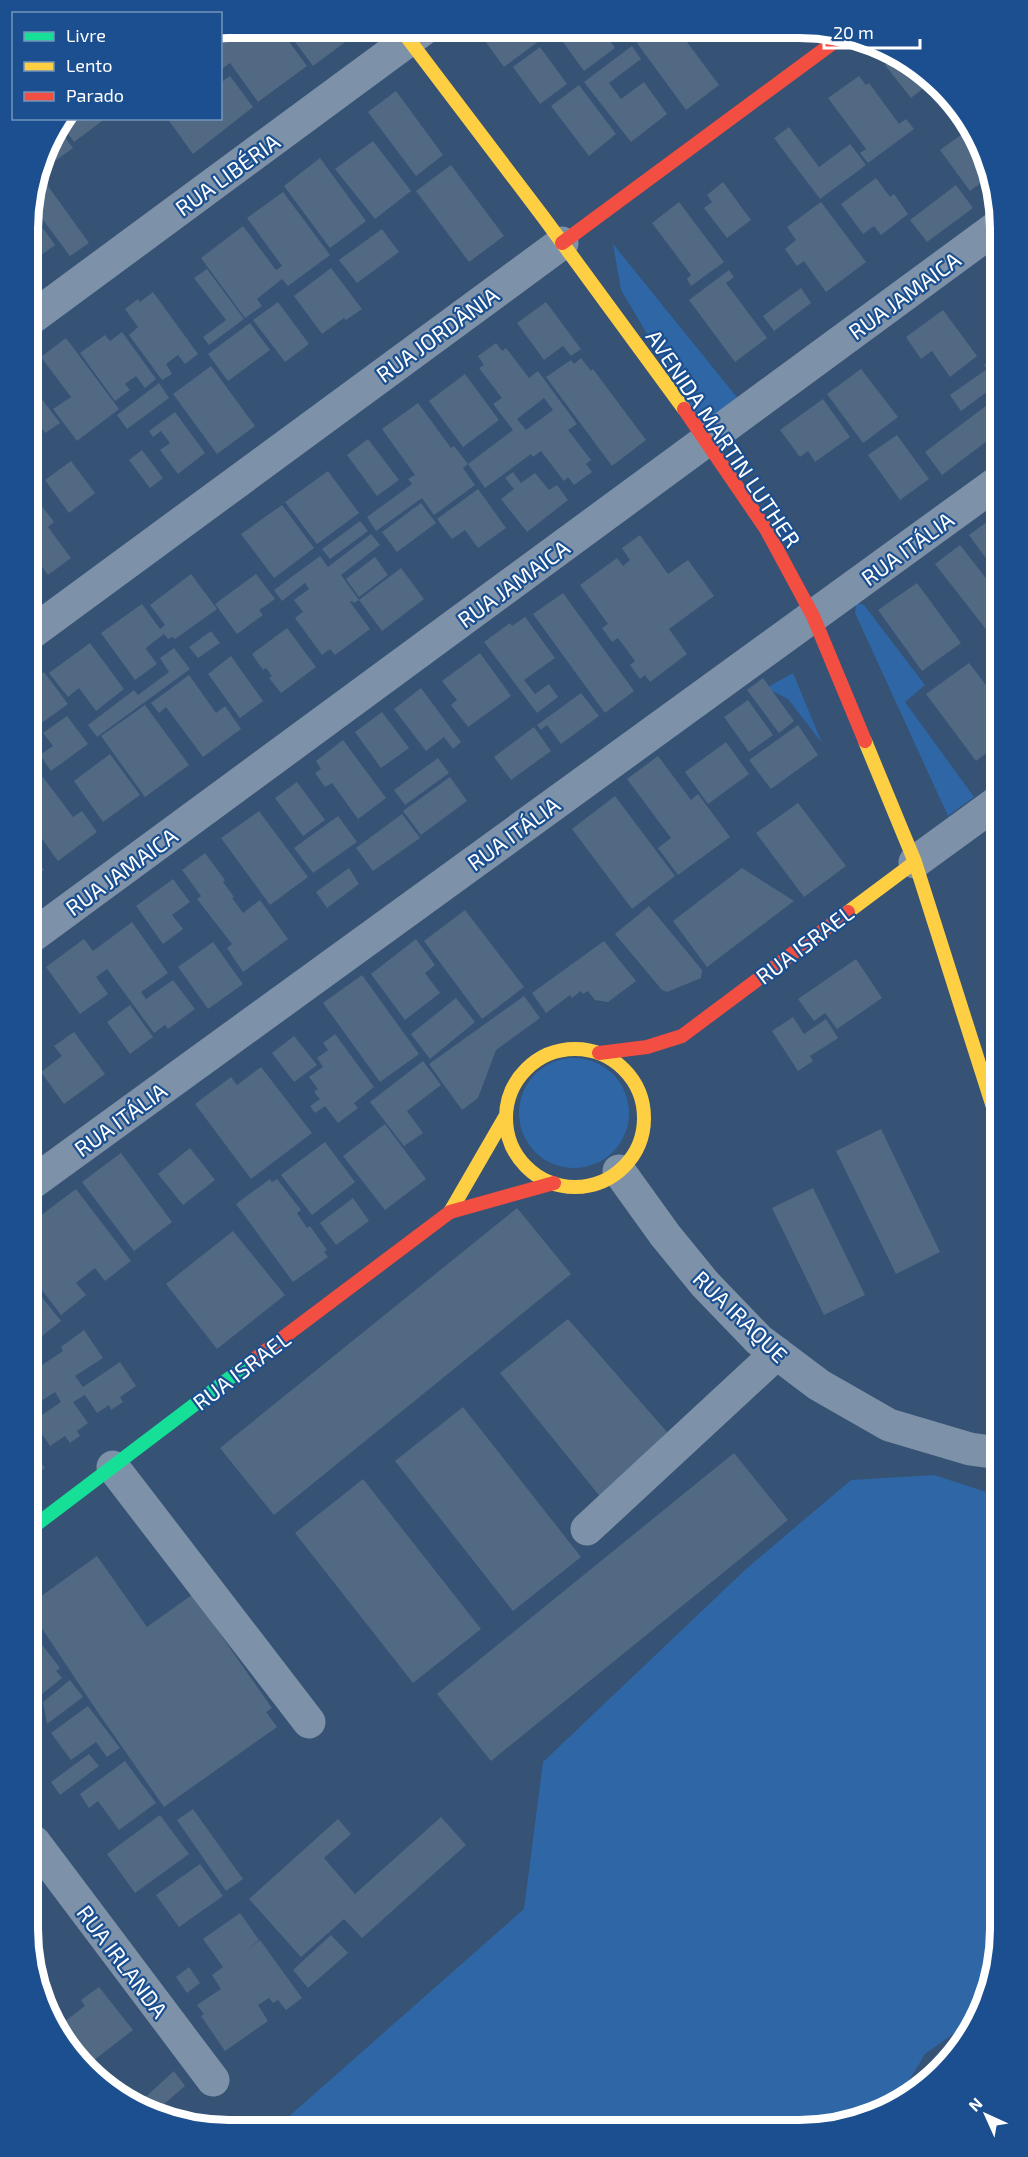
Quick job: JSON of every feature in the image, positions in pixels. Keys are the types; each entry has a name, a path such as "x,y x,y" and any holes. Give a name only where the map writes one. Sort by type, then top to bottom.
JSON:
{"street":[{"name":"RUA LIBÉRIA","path":"38,313 404,38"},
{"name":"AVENIDA MARTIN LUTHER","path":"416,38 706,440 766,530 813,616 915,862 990,1101"},
{"name":"RUA JORDÂNIA","path":"38,628 836,41"},
{"name":"RUA JAMAICA","path":"38,932 990,232"},
{"name":"RUA ITÁLIA","path":"37,1179 990,488"},
{"name":"RUA ISRAEL","path":"599,1053 647,1047 682,1036 990,807"},
{"path":"581,1049 599,1053 626,1070 640,1093 644,1114 642,1135 633,1155 619,1171 602,1181 582,1187 562,1186 543,1180 527,1168 514,1152 508,1135 506,1116 508,1098 516,1081 529,1066 544,1056 562,1050 581,1049"},
{"name":"RUA ISRAEL","path":"450,1212 506,1116"},
{"name":"RUA IRAQUE","path":"619,1171 665,1236 705,1284 759,1340 819,1385 889,1425 970,1449 990,1452"},
{"name":"RUA ISRAEL","path":"37,1524 450,1212 554,1183"},
{"path":"587,1529 777,1353"},
{"path":"113,1467 309,1722"},
{"name":"RUA IRLANDA","path":"37,1846 213,2080"}],"shaded area":[{"path":"613,244 740,401 703,428 621,290"},
{"path":"856,603 864,605 925,685 905,702 974,797 948,816 855,613"},
{"path":"793,673 822,743 788,699 766,688"},
{"path":"574,1058 595,1062 613,1074 625,1092 629,1113 625,1134 613,1152 595,1164 574,1168 553,1164 535,1152 523,1134 519,1113 523,1092 535,1074 553,1062"},
{"path":"934,1475 990,1493 990,1941 987,1966 980,1990 963,2027 925,2054 905,2088 873,2105 825,2118 800,2120 285,2120 524,1909 543,1762 746,1569 851,1480"}],"building":[{"path":"544,37 504,67 483,38"},
{"path":"608,37 615,48 584,71 560,38"},
{"path":"645,37 683,37 719,85 686,110 637,43"},
{"path":"226,38 280,38 283,42 287,39 307,66 258,102 230,63 222,69 222,41"},
{"path":"292,38 351,38 313,66"},
{"path":"632,46 641,59 609,83 621,99 644,82 667,114 631,142 584,82"},
{"path":"540,47 567,84 540,104 513,67"},
{"path":"890,61 927,86 911,98 885,65"},
{"path":"230,76 253,107 193,154 168,120 222,120 222,82"},
{"path":"859,76 866,85 869,83 899,124 906,119 914,129 868,163 860,153 866,149 828,98"},
{"path":"579,85 616,134 589,156 551,106"},
{"path":"396,91 443,155 416,176 368,112"},
{"path":"72,120 103,120 74,142 65,130"},
{"path":"789,127 819,167 850,144 866,165 820,199 774,138"},
{"path":"965,132 976,155 984,180 970,191 940,150"},
{"path":"64,136 73,148 48,166 60,140"},
{"path":"373,141 411,191 375,219 335,169"},
{"path":"320,158 366,221 330,248 284,186"},
{"path":"451,165 504,236 469,262 416,191"},
{"path":"876,178 890,197 894,194 908,214 881,235 874,226 863,234 841,204"},
{"path":"44,181 89,243 70,256 38,213"},
{"path":"723,182 751,220 727,238 704,208 712,202 707,195"},
{"path":"956,185 973,208 927,242 910,220"},
{"path":"283,192 330,255 288,286 282,279 257,299 262,306 245,318 201,258 243,226 276,270 282,266 247,218"},
{"path":"679,202 724,262 691,286 687,279 691,275 652,223"},
{"path":"821,202 866,262 826,292 804,261 797,266 785,249 796,240 787,227"},
{"path":"38,221 55,245 38,257"},
{"path":"382,229 399,252 357,283 339,260"},
{"path":"331,268 362,309 346,320 344,318 322,334 294,296"},
{"path":"207,269 244,319 209,345 203,337 226,320 194,278"},
{"path":"729,270 734,277 726,283 767,338 735,362 689,300"},
{"path":"801,288 811,303 774,331 763,316"},
{"path":"153,292 198,354 185,364 178,355 166,364 172,374 162,380 129,335 138,327 125,309 138,299 140,302"},
{"path":"278,302 309,344 285,362 253,320"},
{"path":"546,302 581,349 571,356 563,346 544,360 517,323"},
{"path":"943,310 977,356 950,377 932,351 921,359 906,337"},
{"path":"250,323 270,350 228,381 208,354"},
{"path":"122,332 156,379 145,388 136,376 125,384 130,390 115,401 80,353 105,335 110,341"},
{"path":"66,338 119,409 77,441 53,409 71,397 41,357"},
{"path":"496,343 502,351 506,348 529,378 538,371 577,424 568,430 591,460 586,464 592,472 574,485 568,477 564,481 541,451 533,457 531,454 485,488 468,464 513,430 493,404 502,398 479,368 484,365 478,356","holes":["544,398 553,410 526,430 517,419"]},
{"path":"581,358 591,371 593,369 646,440 612,466 546,377 571,360 574,364"},
{"path":"990,360 990,390 961,411 950,395 987,369 984,365"},
{"path":"211,366 255,426 217,454 173,394"},
{"path":"861,369 898,417 863,443 827,394"},
{"path":"465,374 499,420 463,447 429,401"},
{"path":"159,383 169,398 127,429 117,415"},
{"path":"38,394 60,423 45,433 38,424"},
{"path":"823,399 850,437 815,462 808,451 800,457 780,430"},
{"path":"418,403 451,448 454,446 468,464 463,468 475,485 434,515 422,498 376,531 367,517 412,484 408,479 415,475 382,429"},
{"path":"990,403 990,439 942,475 925,452"},
{"path":"175,412 205,453 178,474 160,450 170,443 161,431 153,437 149,431"},
{"path":"897,435 929,479 900,500 868,455"},
{"path":"368,439 399,480 377,496 347,455"},
{"path":"142,450 163,478 150,488 129,460"},
{"path":"71,461 95,493 69,513 45,480"},
{"path":"328,471 359,513 317,544 285,502"},
{"path":"513,472 521,483 535,473 549,490 557,485 568,500 527,532 501,499 514,489 505,478"},
{"path":"478,489 506,528 478,548 465,530 452,539 437,519"},
{"path":"421,503 436,523 397,552 382,532"},
{"path":"41,505 54,522 48,527 71,558 48,575 38,561 38,508"},
{"path":"282,505 314,548 274,578 241,534"},
{"path":"990,520 990,564 969,535"},
{"path":"360,521 368,531 330,559 322,549"},
{"path":"371,534 380,545 341,575 359,600 354,603 350,602 370,629 335,655 330,649 322,655 295,618 303,612 294,600 309,589 305,583 282,601 274,590 320,556 328,567"},
{"path":"640,535 668,574 688,560 714,596 669,629 687,654 650,682 645,675 640,679 630,665 635,661 618,638 612,642 602,628 608,624 580,585 617,558 623,566 630,560 622,548"},
{"path":"960,545 990,583 990,634 935,564"},
{"path":"375,557 388,575 359,597 346,579"},
{"path":"401,568 424,599 382,631 359,600"},
{"path":"191,574 217,609 175,639 173,637 168,639 164,634 147,647 146,649 157,664 135,680 101,633 142,604 160,629 165,625 150,605"},
{"path":"256,574 275,599 259,610 263,615 237,634 215,604"},
{"path":"917,583 961,643 922,671 878,610"},
{"path":"563,593 634,691 605,713 533,614"},
{"path":"525,617 555,658 524,680 535,694 549,684 558,697 537,713 484,642 510,623 512,626"},
{"path":"287,628 316,667 281,693 269,678 272,676 266,668 263,670 252,654"},
{"path":"211,631 220,643 198,658 189,647"},
{"path":"90,643 124,689 96,711 79,688 68,697 49,673"},
{"path":"174,648 190,669 97,737 88,725 134,690 138,695 169,672 160,658"},
{"path":"480,653 511,696 468,727 451,705 457,700 442,681"},
{"path":"231,656 263,701 240,718 208,674"},
{"path":"969,663 990,690 990,750 976,761 926,694"},
{"path":"44,672 68,704 43,722 38,715 38,677"},
{"path":"189,675 216,713 225,706 241,729 203,757 166,707 159,713 151,703"},
{"path":"763,678 794,721 779,733 747,690"},
{"path":"421,688 461,742 453,749 444,737 426,751 394,709"},
{"path":"581,693 599,716 561,744 547,725 541,730 537,725"},
{"path":"748,700 773,735 749,752 724,717"},
{"path":"145,705 189,765 145,797 101,736"},
{"path":"382,712 409,748 381,768 355,732"},
{"path":"67,716 88,744 51,771 40,755 53,746 43,733"},
{"path":"798,725 818,755 771,789 749,760"},
{"path":"534,727 551,751 511,780 494,757"},
{"path":"343,740 386,798 358,819 332,783 325,787 315,773 321,769 316,761"},
{"path":"726,742 749,774 708,804 685,772"},
{"path":"110,754 140,795 103,822 74,781"},
{"path":"658,756 691,800 698,794 730,837 678,875 658,848 671,838 627,779"},
{"path":"438,758 449,773 405,805 394,790"},
{"path":"43,777 73,817 82,811 97,832 58,861 38,833 38,781"},
{"path":"450,777 467,801 421,835 403,811"},
{"path":"297,782 325,820 303,836 275,798"},
{"path":"615,796 675,876 632,909 572,829"},
{"path":"798,803 846,866 804,897 756,833"},
{"path":"259,811 308,877 270,905 221,838"},
{"path":"402,814 420,838 373,871 356,848"},
{"path":"338,816 357,842 313,873 294,848"},
{"path":"205,853 225,880 223,882 243,913 260,900 288,939 243,972 227,948 232,944 197,899 201,896 182,870"},
{"path":"38,861 44,870 38,875"},
{"path":"349,868 359,884 327,908 316,892"},
{"path":"742,868 794,901 707,967 673,921"},
{"path":"173,879 190,902 172,915 183,929 163,944 136,906"},
{"path":"649,906 702,970 701,978 667,992 662,990 615,934"},
{"path":"465,910 524,987 482,1019 424,941"},
{"path":"132,922 168,973 141,992 146,999 173,980 195,1009 168,1029 165,1025 154,1033 107,969 96,977 108,994 80,1014 46,967 84,939 93,951"},
{"path":"416,939 435,965 425,973 440,993 405,1020 371,974"},
{"path":"604,941 636,981 608,1002 595,1000 588,991 583,994 581,991 572,998 570,995 546,1013 532,993"},
{"path":"213,942 243,984 208,1009 178,967"},
{"path":"856,959 882,998 837,1029 825,1013 814,1021 798,999"},
{"path":"362,975 419,1054 380,1082 323,1003"},
{"path":"524,996 540,1018 496,1050 478,1098 462,1110 429,1064"},
{"path":"456,998 475,1022 430,1059 411,1034"},
{"path":"130,1005 153,1037 130,1054 107,1022"},
{"path":"793,1017 804,1034 826,1019 838,1038 810,1056 813,1061 798,1071 772,1031"},
{"path":"74,1032 105,1074 64,1104 41,1072 62,1056 54,1046"},
{"path":"335,1034 374,1087 354,1103 358,1108 338,1123 325,1106 315,1113 310,1106 320,1099 314,1092 318,1089 309,1077 323,1067 317,1058 328,1050 323,1043"},
{"path":"294,1036 317,1065 294,1082 272,1053"},
{"path":"423,1061 441,1085 407,1111 423,1133 404,1146 370,1102"},
{"path":"261,1067 312,1133 251,1179 195,1104 231,1077 237,1085"},
{"path":"385,1124 426,1179 385,1210 343,1156"},
{"path":"881,1129 940,1252 896,1274 836,1151"},
{"path":"325,1142 355,1182 312,1215 281,1175"},
{"path":"190,1148 215,1180 183,1205 158,1174"},
{"path":"121,1153 172,1222 134,1251 82,1182"},
{"path":"270,1179 272,1182 277,1179 301,1210 297,1213 307,1228 310,1226 327,1250 324,1252 328,1257 293,1282 236,1204"},
{"path":"813,1188 865,1295 824,1315 772,1208"},
{"path":"76,1189 131,1261 105,1281 95,1268 76,1283 86,1295 61,1315 37,1284 37,1218"},
{"path":"353,1198 369,1221 336,1245 320,1223"},
{"path":"517,1208 571,1274 274,1515 220,1448"},
{"path":"233,1231 285,1295 217,1349 166,1284"},
{"path":"37,1292 61,1321 37,1340"},
{"path":"568,1319 667,1432 602,1499 500,1373"},
{"path":"84,1330 103,1358 75,1376 83,1387 120,1362 136,1386 120,1397 123,1402 111,1410 109,1405 97,1413 85,1395 73,1402 88,1423 77,1431 80,1436 70,1443 65,1436 50,1446 37,1427 37,1418 61,1402 55,1392 37,1404 37,1364 39,1367 63,1351 61,1347"},
{"path":"463,1407 581,1557 513,1611 395,1461"},
{"path":"734,1453 788,1520 491,1761 437,1694"},
{"path":"37,1458 45,1468 37,1474"},
{"path":"363,1479 481,1629 413,1683 295,1533"},
{"path":"97,1556 147,1627 196,1592 216,1628 272,1708 266,1712 277,1727 164,1807 37,1621 37,1599"},
{"path":"37,1638 60,1668 56,1671 62,1678 42,1694 37,1688"},
{"path":"70,1680 83,1697 47,1724 43,1702"},
{"path":"88,1706 120,1748 107,1757 96,1742 71,1760 51,1733"},
{"path":"89,1754 99,1766 60,1795 51,1782"},
{"path":"125,1761 156,1803 119,1830 98,1801 89,1808 80,1794"},
{"path":"193,1809 243,1879 226,1891 177,1820"},
{"path":"160,1815 189,1854 135,1893 107,1854"},
{"path":"441,1817 466,1845 362,1938 344,1919 301,1957 249,1899 338,1819 351,1834 324,1858 355,1894"},
{"path":"200,1864 223,1896 179,1927 156,1895"},
{"path":"240,1913 259,1940 246,1951 260,1940 302,1998 286,2010 278,2000 273,2003 269,1998 258,2005 268,2021 225,2051 201,2016 204,2014 197,2005 221,1989 212,1975 223,1967 203,1939"},
{"path":"331,1935 348,1953 308,1988 293,1970"},
{"path":"189,1967 200,1983 187,1993 176,1977"},
{"path":"99,1987 133,2030 91,2062 63,2023 85,2006 81,2000"},
{"path":"174,2071 185,2086 161,2107 143,2099"}],"traffic: fast":[{"path":"37,1524 252,1361"}],"traffic: slow":[{"path":"407,38 544,218 684,409"},
{"path":"865,741 915,862 990,1098"},
{"path":"848,912 915,862"},
{"path":"575,1049 601,1054 624,1069 639,1092 644,1118 639,1144 624,1167 601,1182 575,1187 549,1182 526,1167 511,1144 506,1118 511,1092 526,1069 549,1054 575,1049"},
{"path":"450,1212 505,1117"}],"traffic: jam":[{"path":"562,243 836,41"},
{"path":"684,409 766,529 813,616 865,741"},
{"path":"599,1053 647,1047 682,1036 848,912"},
{"path":"252,1361 450,1212 554,1183"}]}
